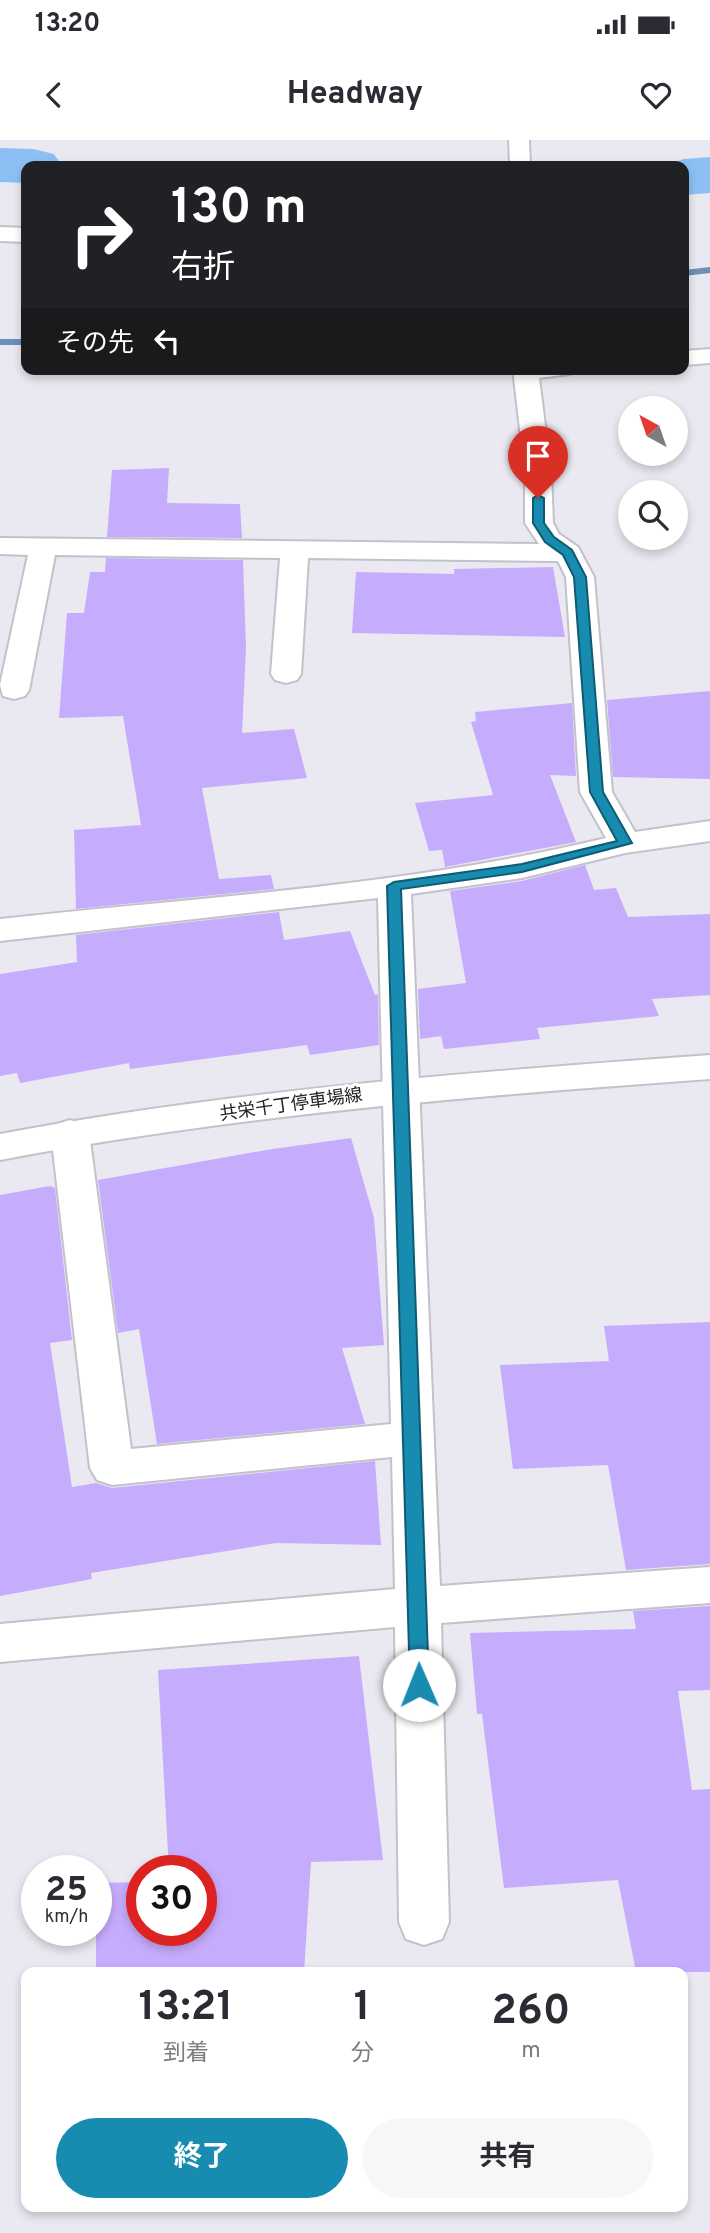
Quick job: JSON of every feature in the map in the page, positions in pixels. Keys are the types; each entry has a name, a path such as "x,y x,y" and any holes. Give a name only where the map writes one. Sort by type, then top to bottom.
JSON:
{"street":[{"path":"519,140 520,161"},
{"path":"0,234 21,235"},
{"path":"689,358 710,356"},
{"path":"526,375 538,473 539,523 550,540 568,553 580,577 596,792 625,843"},
{"path":"0,546 568,553"},
{"path":"13,690 43,547"},
{"path":"286,674 295,550"},
{"path":"0,930 394,886 522,868 625,843 710,831"},
{"path":"394,886 418,1606 424,1922"},
{"name":"共栄千丁停車場線","path":"0,1147 70,1133 401,1089 710,1067"},
{"path":"70,1133 111,1468 411,1439"},
{"path":"0,1643 418,1606 710,1585"}],"building":[{"path":"169,468 167,503 240,504 242,538 107,537 112,470"},
{"path":"106,558 243,560 246,648 242,733 294,729 307,778 202,788 219,879 271,875 274,889 76,909 74,830 141,825 123,716 59,718 67,613 84,613 90,572 105,572"},
{"path":"553,567 565,637 352,633 356,572 454,574 454,569"},
{"path":"710,691 710,779 613,777 607,700"},
{"path":"572,703 576,776 550,775 576,842 445,867 442,850 429,851 415,803 493,795 471,722 476,721 475,712"},
{"path":"585,865 594,890 616,888 628,917 710,914 710,995 652,999 659,1016 537,1028 540,1039 444,1049 441,1036 420,1039 418,989 466,983 450,891 522,881"},
{"path":"279,912 284,940 350,931 375,995 378,994 379,1045 310,1055 307,1045 130,1069 129,1063 20,1083 17,1073 0,1076 0,974 77,962 76,935"},
{"path":"351,1138 374,1218 384,1345 342,1348 365,1424 157,1444 139,1329 118,1333 98,1180"},
{"path":"50,1186 55,1188 72,1340 50,1343 72,1487 96,1483 112,1488 375,1461 381,1545 276,1543 91,1573 92,1579 0,1596 0,1195"},
{"path":"710,1322 710,1564 626,1570 608,1465 513,1469 500,1365 609,1361 604,1326"},
{"path":"710,1606 710,1690 678,1691 692,1790 710,1789 710,1972 688,1972 688,1967 635,1967 618,1880 504,1888 482,1714 477,1714 470,1633 636,1629 633,1611"},
{"path":"359,1656 383,1860 311,1862 304,1967 96,1967 96,1946 112,1946 112,1883 126,1882 126,1946 217,1946 217,1855 168,1855 158,1670"}],"waterway":[{"path":"0,165 21,166"},
{"path":"689,177 710,175"},
{"path":"689,272 710,270"},
{"path":"0,342 21,342"}],"route":[{"path":"419,1685 394,886 522,868 625,843 596,792 580,577 568,553 550,540 539,523 538,498"}]}
